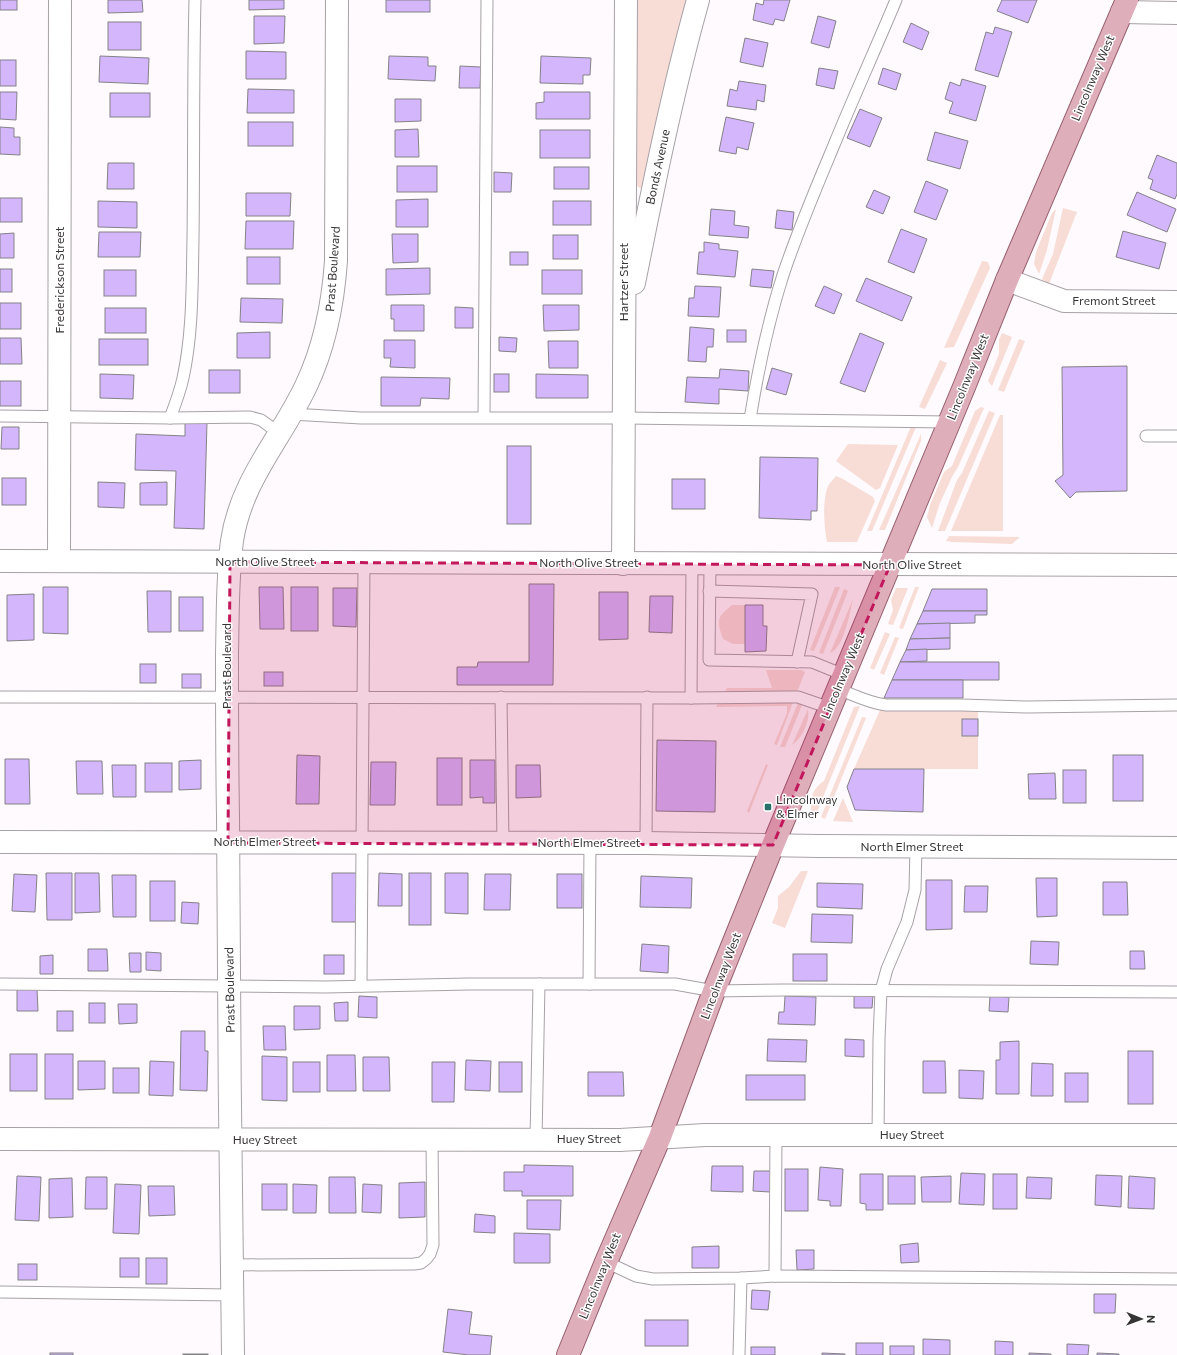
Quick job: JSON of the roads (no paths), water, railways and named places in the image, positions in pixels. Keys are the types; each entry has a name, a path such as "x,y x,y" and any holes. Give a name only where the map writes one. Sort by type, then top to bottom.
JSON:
{"main road":[{"name":"Lincolnway West","path":"568,1355 660,1137 714,991 773,846 950,422 1007,280 1124,6"}],"street":[{"name":"Frederickson Street","path":"59,561 60,0"},
{"name":"Prast Boulevard","path":"233,1355 227,698 228,582 232,538 239,510 250,483 306,386 320,353 329,318 334,289 336,261 337,0"},
{"name":"Hartzer Street","path":"623,564 626,0"},
{"name":"Bonds Avenue","path":"624,335 658,160 698,0"},
{"path":"1124,6 1177,13"},
{"name":"Fremont Street","path":"1007,280 1064,301 1177,302"},
{"name":"North Olive Street","path":"0,561 1177,565"},
{"name":"North Elmer Street","path":"0,842 646,842 773,846 1177,848"},
{"name":"Huey Street","path":"0,1139 620,1140 705,1135 1177,1134"}],"lane":[{"path":"170,418 184,377 191,314 194,201 194,0"},
{"path":"484,417 487,0"},
{"path":"750,420 760,359 790,254 846,113 896,0"},
{"path":"291,414 361,418 484,417 950,422"},
{"path":"0,416 170,418 250,417 261,420 279,433"},
{"path":"1146,436 1177,436"},
{"path":"361,986 364,562"},
{"path":"701,564 709,591 709,660 812,662 837,691"},
{"path":"691,698 701,564"},
{"path":"709,591 812,594 798,662"},
{"path":"0,697 691,698 798,697 837,691 871,702 886,705 1027,707 1177,705"},
{"path":"501,697 503,843"},
{"path":"646,842 647,698"},
{"path":"589,984 590,843"},
{"path":"878,1135 881,991 887,969 907,922 915,890 916,847"},
{"path":"0,984 325,987 675,984 714,991 1177,992"},
{"path":"536,1140 539,984"},
{"path":"776,1135 776,1276"},
{"path":"232,1265 375,1265 421,1263 430,1254 432,1245 432,1140"},
{"path":"606,1262 636,1276 653,1279 776,1276 1177,1279"},
{"path":"739,1355 741,1278"},
{"path":"0,1292 233,1295"}],"place":[{"name":"Lincolnway & Elmer","path":"768,807"}]}
